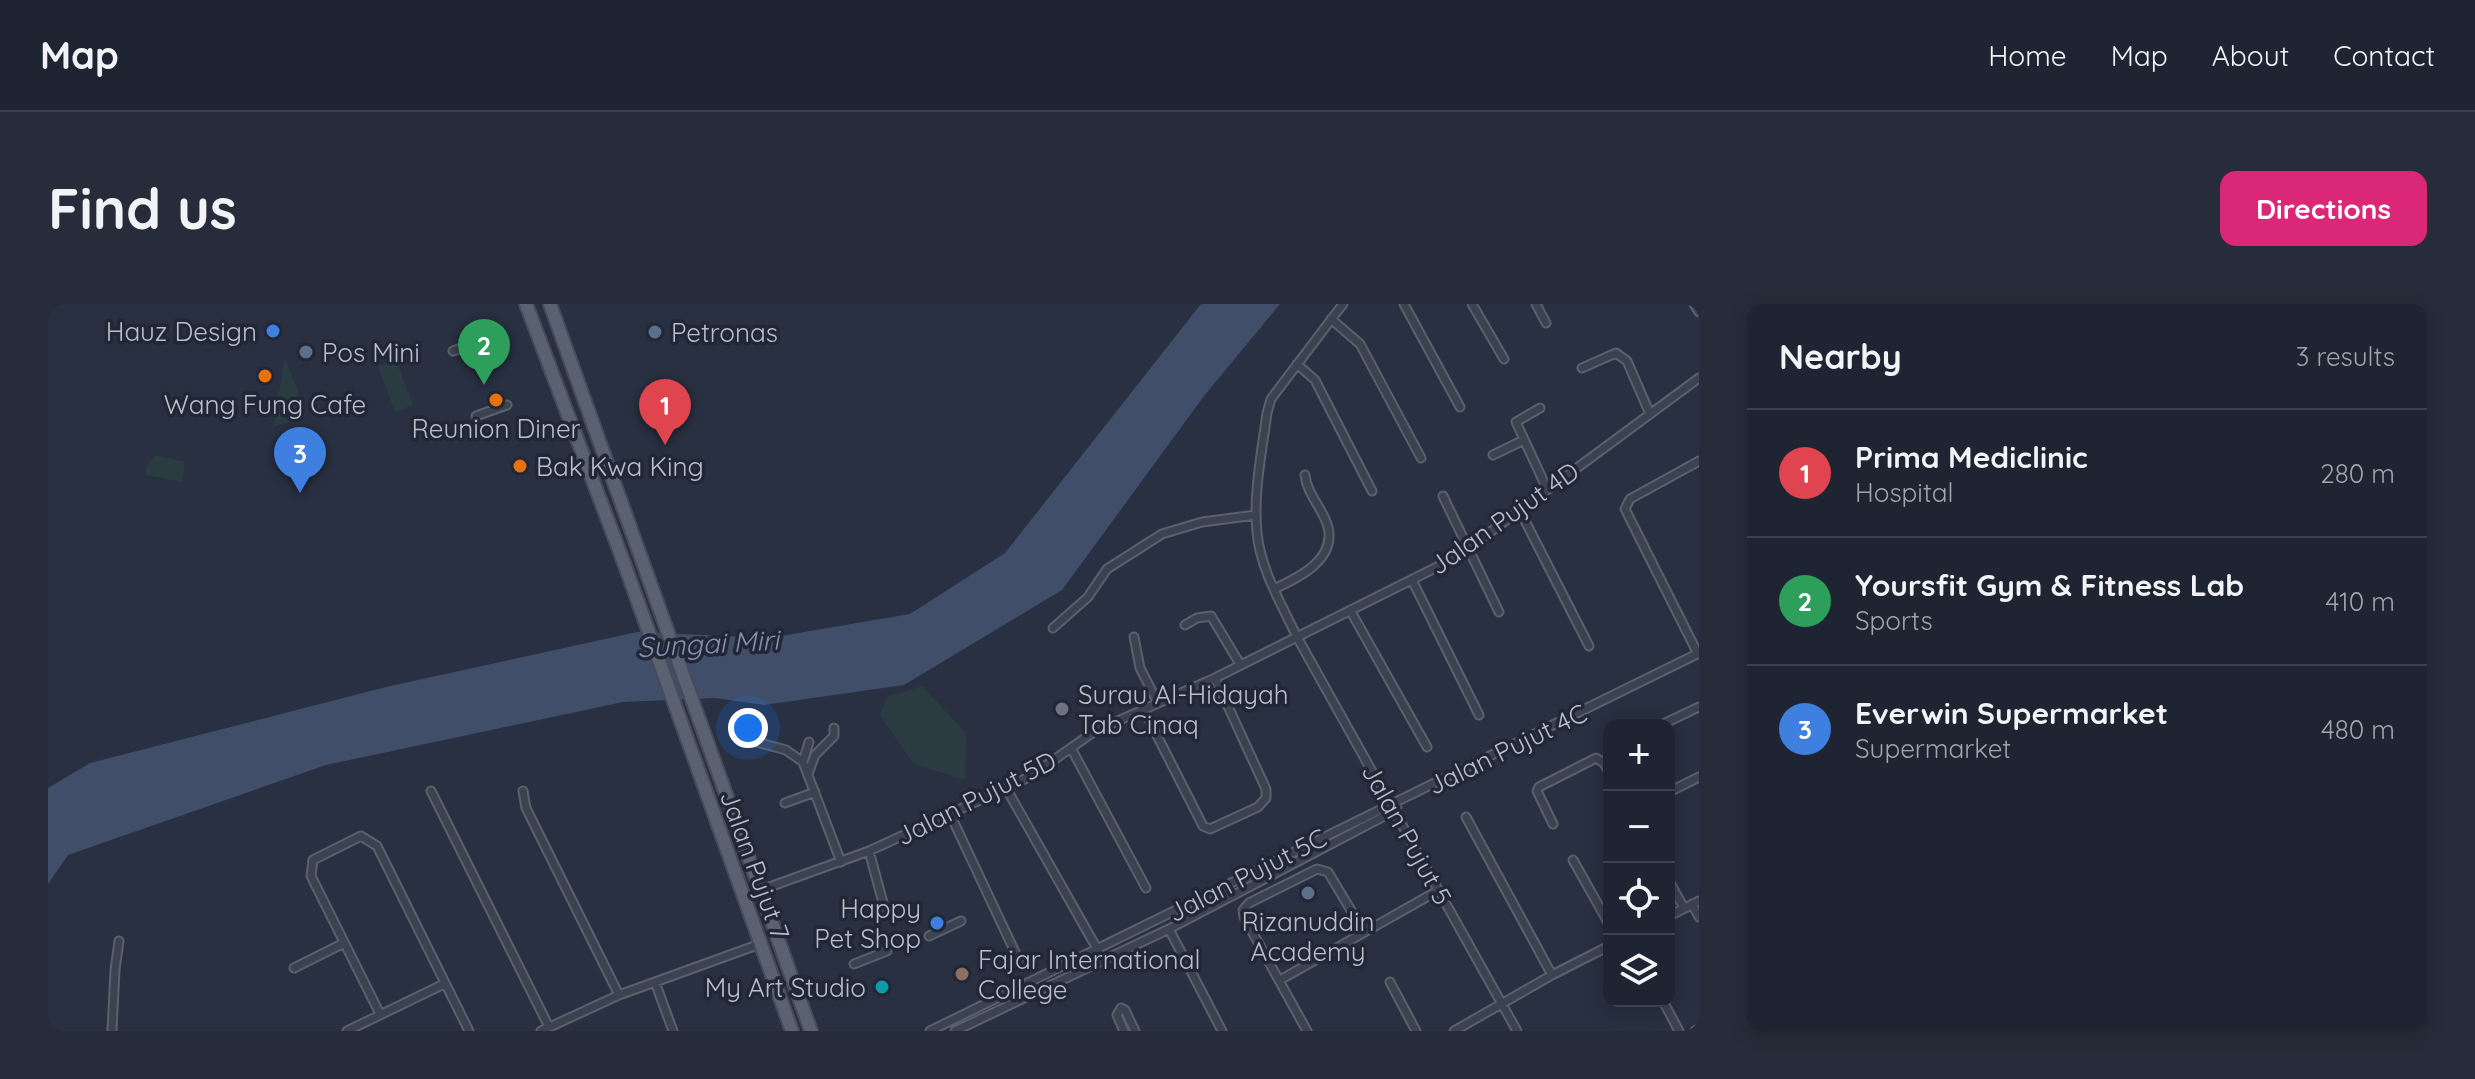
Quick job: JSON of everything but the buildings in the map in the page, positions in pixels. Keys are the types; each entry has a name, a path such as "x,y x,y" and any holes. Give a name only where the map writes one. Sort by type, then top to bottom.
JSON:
{"main road":[{"name":"Jalan Pujut 7","path":"526,304 624,563 792,1031"},
{"name":"Jalan Pujut 7","path":"550,304 811,1031"}],"street":[{"name":"Jalan Pujut 5","path":"1343,304 1271,399 1256,515 1259,545 1274,589 1297,637 1517,1031"},
{"path":"1404,304 1460,407"},
{"path":"1472,304 1504,359"},
{"path":"1536,304 1546,323"},
{"path":"1694,304 1699,312"},
{"path":"1331,319 1360,344 1421,458"},
{"path":"453,351 483,340"},
{"path":"1582,368 1616,353 1621,355 1627,361 1650,414"},
{"path":"1297,364 1315,380 1372,491"},
{"name":"Jalan Pujut 4D","path":"1297,637 1468,549 1699,378"},
{"path":"476,416 507,405"},
{"path":"1540,408 1516,422 1547,489"},
{"path":"1493,455 1524,440"},
{"path":"1699,461 1630,499 1625,509 1699,653"},
{"path":"1274,589 1297,579 1316,565 1324,553 1328,527 1306,486 1305,475"},
{"path":"1443,496 1499,612"},
{"path":"1520,511 1589,646"},
{"path":"1053,628 1088,597 1107,569 1162,534 1202,522 1256,515"},
{"path":"1412,580 1479,715"},
{"path":"1350,610 1427,747"},
{"path":"1185,625 1197,618 1211,616 1240,664"},
{"path":"1134,637 1140,668 1158,703"},
{"name":"Jalan Pujut 5D","path":"761,890 869,851 1006,788 1031,776 1095,731 1215,678 1297,637"},
{"name":"Jalan Pujut 4C","path":"1392,807 1699,653"},
{"path":"1144,710 1203,826 1210,829 1258,807 1266,798 1266,789 1215,678"},
{"path":"1674,719 1699,707"},
{"path":"808,774 815,755 833,738 834,728"},
{"path":"753,741 786,750 803,762 841,862"},
{"path":"803,762 809,742"},
{"path":"1071,748 1146,888"},
{"path":"1553,824 1537,791 1539,787 1603,757"},
{"path":"1672,791 1698,781"},
{"path":"1006,788 1104,961"},
{"path":"431,791 545,1029 619,995 760,944"},
{"path":"523,791 526,808 619,995"},
{"path":"785,803 815,792"},
{"name":"Jalan Pujut 5C","path":"955,1031 1169,929 1392,807"},
{"name":"Jalan Pujut 5C","path":"930,1031 1392,807"},
{"path":"950,814 1022,967"},
{"path":"1466,817 1552,975"},
{"path":"380,1014 311,876 311,863 355,837 367,837 377,846 469,1031"},
{"name":"Jalan Pujut 5D","path":"869,851 885,910"},
{"path":"1573,860 1603,913"},
{"path":"1307,1031 1243,910 1249,903 1317,869 1323,870 1328,872 1364,932"},
{"path":"1280,980 1439,890"},
{"path":"1675,892 1684,908"},
{"path":"1675,913 1696,902 1699,917"},
{"path":"929,936 961,921"},
{"path":"1169,929 1218,1030"},
{"path":"112,1031 119,941"},
{"path":"294,968 344,943"},
{"path":"1454,1031 1603,949"},
{"path":"854,964 887,951"},
{"path":"655,982 673,1031"},
{"path":"1390,982 1416,1031"},
{"path":"347,1031 444,984"},
{"path":"995,998 1000,1007"},
{"path":"1666,1007 1679,1031"},
{"path":"1124,1031 1117,1015 1121,1008 1135,1031"}],"shaded area":[{"path":"285,358 307,415 273,427"},
{"path":"396,360 413,405 395,412 378,366"},
{"path":"155,455 185,462 182,482 146,475 146,467"},
{"path":"922,686 966,733 965,780 914,764 880,716 887,697"}],"water":[{"name":"Sungai Miri","path":"1201,304 1280,304 1204,396 1062,590 904,685 764,705 715,698 623,702 326,765 68,855 48,884 48,788 90,763 386,687 637,632 769,638 910,614 1005,553"}],"place":[{"name":"Hauz Design","path":"273,331"},
{"name":"Petronas","path":"655,332"},
{"name":"Pos Mini","path":"306,352"},
{"name":"Wang Fung Cafe","path":"265,376"},
{"name":"Yoursfit Gym & Fitness Lab","path":"484,385"},
{"name":"Reunion Diner","path":"496,400"},
{"name":"Prima Mediclinic","path":"665,445"},
{"name":"Bak Kwa King","path":"520,466"},
{"name":"Everwin Supermarket","path":"300,493"},
{"name":"Surau Al-Hidayah Tab Cinaq","path":"1062,709"},
{"name":"Rizanuddin Academy","path":"1308,893"},
{"name":"Happy Pet Shop","path":"937,923"},
{"name":"Fajar International College","path":"962,974"},
{"name":"My Art Studio","path":"882,987"}]}
